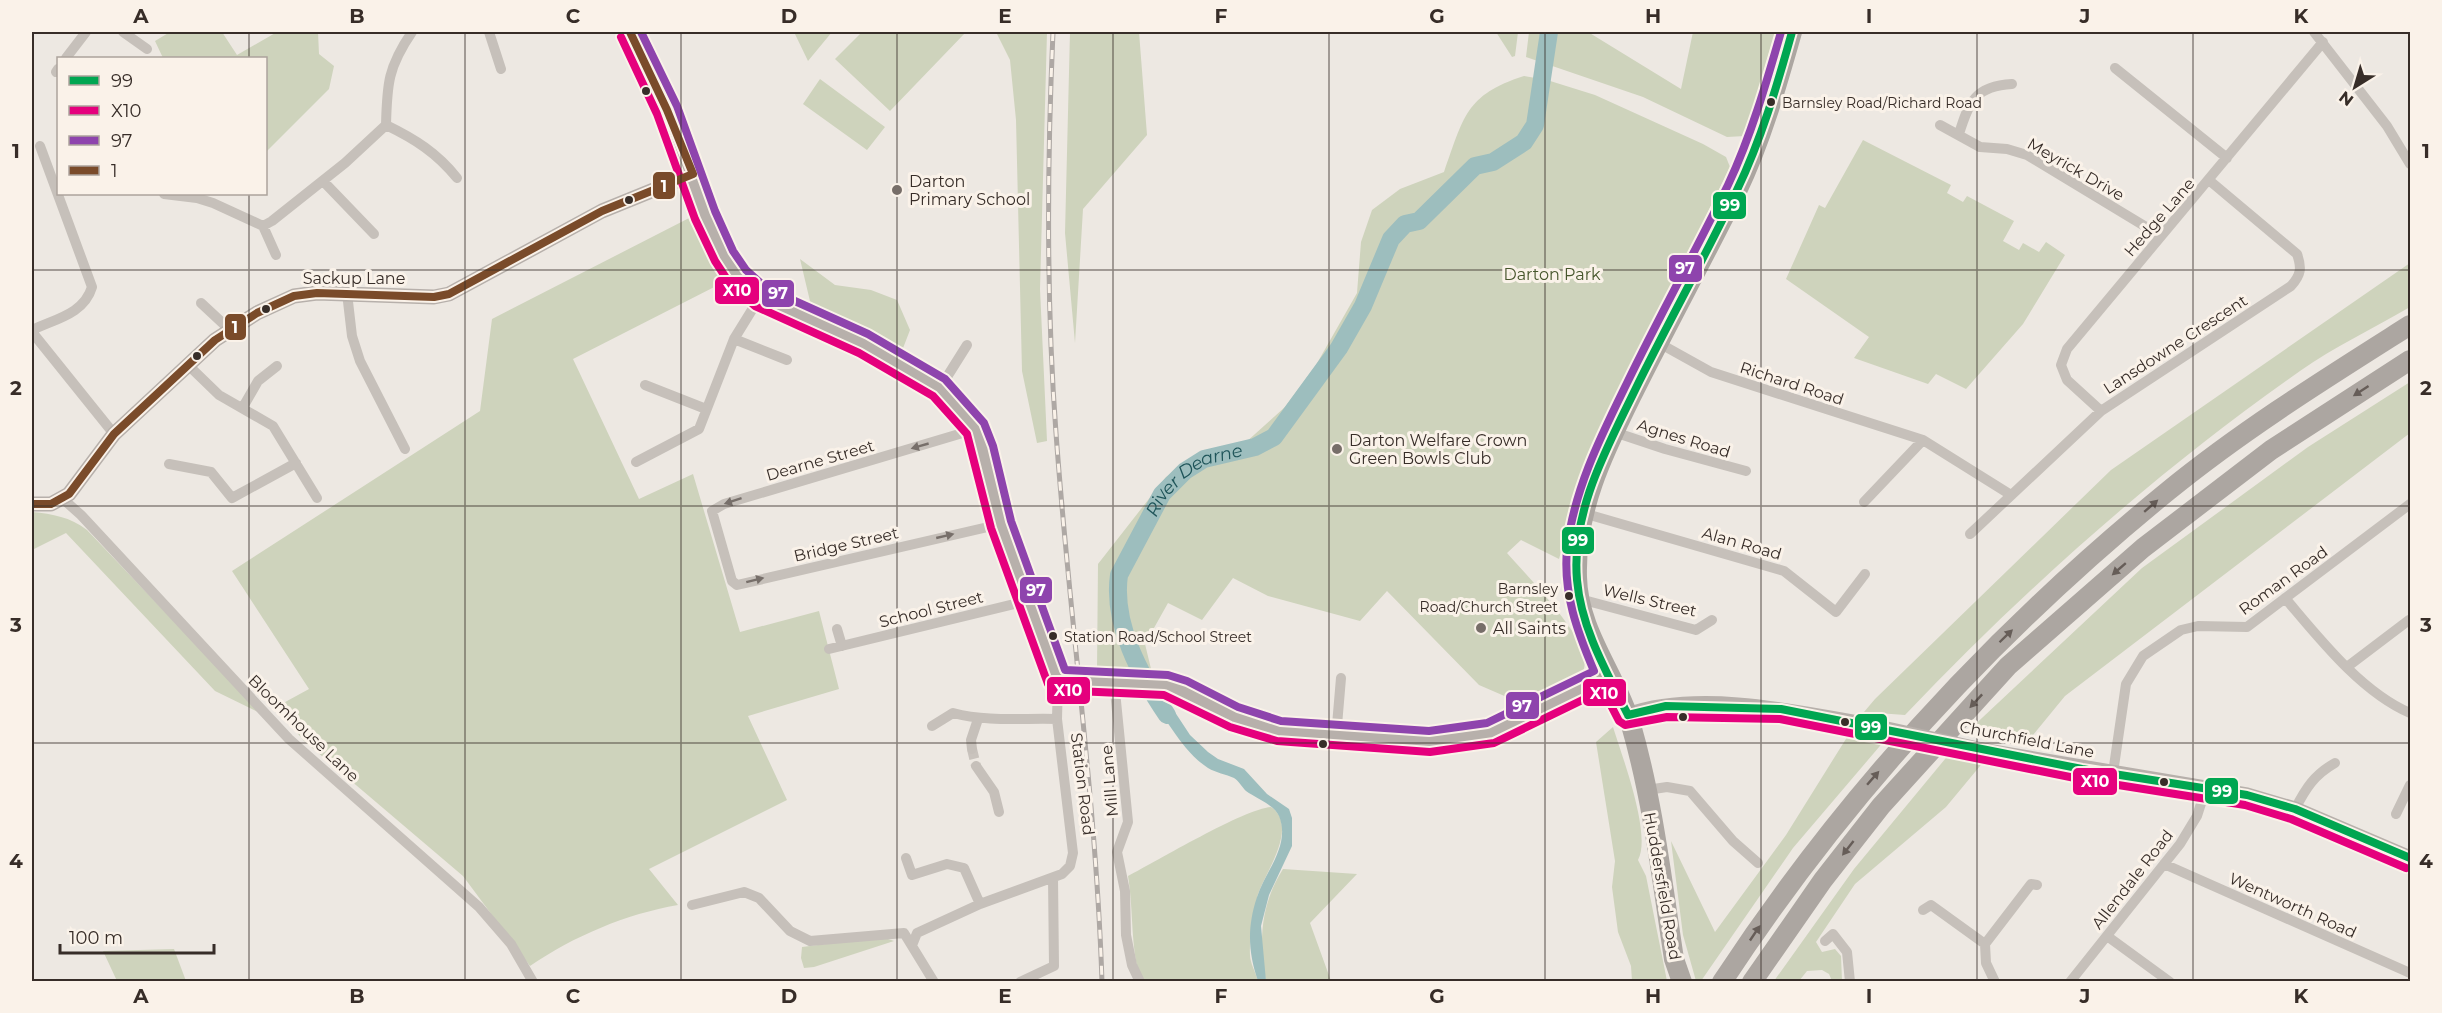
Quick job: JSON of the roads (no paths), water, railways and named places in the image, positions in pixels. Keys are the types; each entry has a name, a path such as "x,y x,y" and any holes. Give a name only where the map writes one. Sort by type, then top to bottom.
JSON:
{"highway":[{"name":"Huddersfield Road","path":"1682,981 1674,959 1647,790 1628,716 1586,625 1580,599 1577,578 1583,513 1594,475 1614,432 1738,188 1762,130 1792,32"},
{"path":"1722,981 1793,878 1871,780 1930,713 2007,635 2169,491 2292,400 2410,326"},
{"path":"1752,981 1823,880 1881,806 2008,666 2143,548 2271,450 2410,360"}],"street":[{"path":"67,57 86,32"},
{"path":"123,32 147,49"},
{"path":"263,226 324,180 386,125 387,87 393,62 409,36 396,32"},
{"path":"489,32 501,69"},
{"name":"Station Road","path":"630,32 667,110 693,174 705,215 724,256 738,277 760,297 864,344 940,388 976,429 983,448 1001,524 1027,601 1058,680 1057,719 1073,853 1070,866 1053,878"},
{"path":"2314,32 2387,126 2410,164"},
{"name":"Hedge Lane","path":"2101,411 2067,380 2061,365 2067,349 2210,181 2323,42"},
{"path":"2115,68 2227,158"},
{"path":"1959,134 1965,115 1984,89 1992,85 2012,84"},
{"path":"386,125 417,140 444,161 457,178"},
{"name":"Meyrick Drive","path":"1940,125 1980,147 2007,149 2027,155 2161,236"},
{"path":"40,147 57,193"},
{"name":"Sackup Lane","path":"63,499 114,434 188,365 230,330 257,313 294,296 348,293 434,297 450,294 602,211 693,174"},
{"path":"324,180 374,234"},
{"name":"Lansdowne Crescent","path":"1970,534 2101,411 2291,286 2299,278 2301,267 2297,254 2210,181"},
{"path":"58,195 92,287 88,300 78,310 32,331 114,434"},
{"path":"172,195 197,198 213,203 263,226 276,255"},
{"path":"348,293 352,336 360,361 405,449"},
{"path":"636,462 699,429 734,339 760,297"},
{"path":"201,303 230,330"},
{"path":"734,339 787,360"},
{"name":"Richard Road","path":"1658,342 1711,372 1923,440 2011,495"},
{"path":"940,388 968,345"},
{"path":"188,365 219,395 273,426 317,498"},
{"path":"243,407 258,381 277,366"},
{"path":"645,385 706,410"},
{"name":"Dearne Street","path":"723,549 712,512 724,504 976,429"},
{"name":"Agnes Road","path":"1614,432 1665,449 1746,471"},
{"path":"1864,502 1923,440"},
{"path":"169,464 211,472 232,498 297,463"},
{"path":"32,504 51,504 63,499"},
{"name":"Bloomhouse Lane","path":"63,499 289,739 479,907 511,944 531,977"},
{"name":"Roman Road","path":"2113,773 2126,684 2143,656 2181,630 2198,626 2247,627 2410,504"},
{"name":"Alan Road","path":"1583,513 1785,571 1836,612 1865,574"},
{"name":"Bridge Street","path":"723,549 732,581 737,585 1001,524"},
{"path":"2285,598 2348,667 2381,694 2410,712"},
{"name":"Wells Street","path":"1580,599 1696,630 1712,620"},
{"name":"School Street","path":"829,649 1027,601"},
{"path":"2348,667 2409,620 2410,622"},
{"path":"837,629 842,646"},
{"path":"1058,680 1137,682 1182,690 1234,717 1279,731 1336,737 1430,742 1490,733 1608,676"},
{"path":"1336,737 1341,678"},
{"name":"Mill Lane","path":"1114,681 1128,822 1118,852 1125,891 1126,935 1132,965 1140,981"},
{"name":"Churchfield Lane","path":"1628,716 1666,706 1781,709 1869,725 1987,751 2206,788 2295,808 2410,858"},
{"name":"Station Road","path":"932,726 953,713 978,719 1009,717 1057,719"},
{"path":"972,749 971,740 978,719"},
{"path":"2295,808 2308,783 2320,771 2335,763"},
{"path":"976,766 994,792 999,812"},
{"path":"2396,814 2410,785"},
{"name":"Huddersfield Road","path":"1647,790 1667,787 1690,791 1733,841 1758,863"},
{"name":"Allendale Road","path":"2070,981 2164,864 2197,816 2206,788"},
{"path":"906,858 912,875 947,864 964,868 980,904"},
{"name":"Wentworth Road","path":"2164,864 2410,972"},
{"path":"913,942 917,933 980,904 1053,878 1054,966 1020,981"},
{"path":"1995,981 1986,963 1986,944 2031,884 2037,885"},
{"path":"692,905 744,892 759,898 790,931 810,941 904,933 913,942 934,981"},
{"path":"1923,910 1931,905 1986,944"},
{"path":"1825,941 1833,934 1846,952 1850,981"},
{"path":"2107,936 2170,981"}],"water":[{"path":"1143,693 1165,697 1190,735 1208,752 1218,759 1244,769 1267,794 1289,809 1292,818 1292,846 1269,895 1261,926 1266,981 1258,981 1251,950 1250,929 1257,897 1276,858 1282,837 1279,816 1269,805 1246,791 1234,778 1211,770 1189,752"}],"waterway":[{"name":"River Dearne","path":"1167,715 1147,683 1130,648 1120,612 1118,593 1119,575 1162,494 1185,471 1204,459 1255,447 1274,437 1339,348 1363,306 1391,239 1405,224 1419,221 1475,166 1493,162 1524,142 1535,125 1549,32"}],"tunnel":[{"path":"972,749 976,766"}],"railway":[{"path":"1053,32 1048,232 1050,333 1061,502 1094,844 1102,982"}],"place":[{"name":"Barnsley Road/Richard Road","path":"1771,102"},
{"name":"Darton Primary School","path":"897,190"},
{"name":"Darton Welfare Crown Green Bowls Club","path":"1337,449"},
{"name":"Barnsley Road/Church Street","path":"1569,596"},
{"name":"All Saints","path":"1481,628"},
{"name":"Station Road/School Street","path":"1053,636"}],"park label":[{"name":"Darton Park","path":"1552,274"}]}
